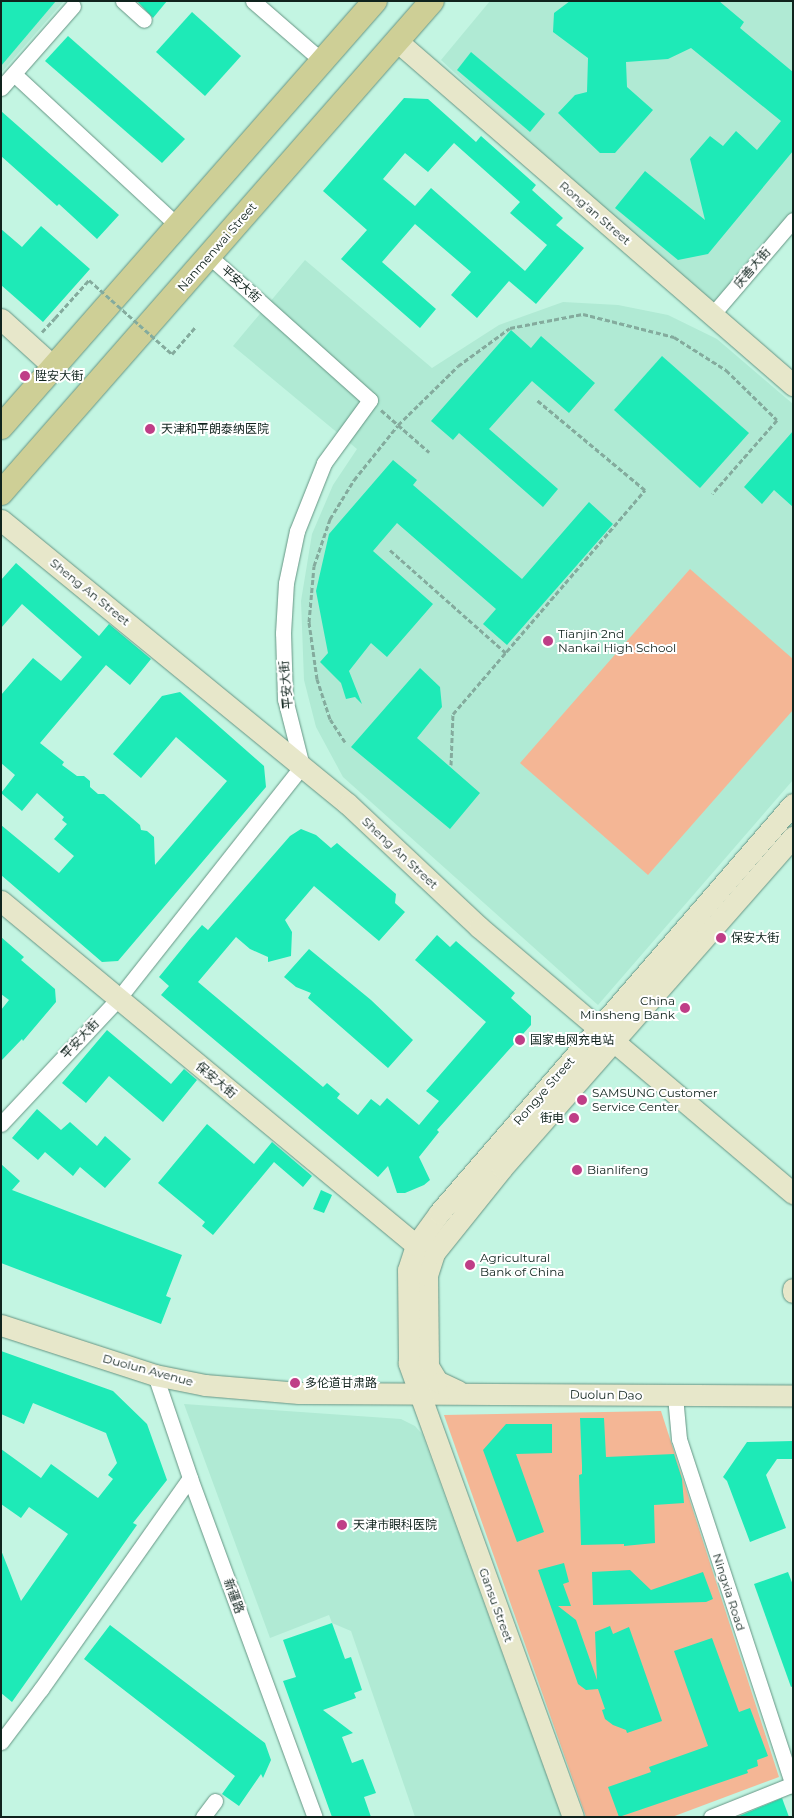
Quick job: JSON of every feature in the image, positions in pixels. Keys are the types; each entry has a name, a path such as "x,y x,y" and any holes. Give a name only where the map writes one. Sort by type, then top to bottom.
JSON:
{"main road":[{"path":"1,427 375,1"},
{"name":"Nanmenwai Street","path":"1,492 210,257 432,1"}],"street":[{"path":"123,1 144,20"},
{"path":"253,1 322,62"},
{"path":"1,88 73,6"},
{"name":"Rong'an Street","path":"397,41 793,385"},
{"path":"14,74 178,226"},
{"name":"庆善大街","path":"712,315 793,220"},
{"name":"平安大街","path":"1,1124 118,998 302,766 285,700 283,633 286,583 297,531 324,463 370,400 210,257"},
{"path":"1,319 54,367"},
{"name":"Sheng An Street","path":"1,520 348,804 479,927 793,1193"},
{"name":"Rongye Street","path":"420,1392 409,1363 408,1270 425,1249 502,1168 606,1034 793,804"},
{"name":"Rongye Street","path":"606,1034 793,836"},
{"name":"保安大街","path":"1,901 425,1249"},
{"name":"Rongye Street","path":"425,1249 428,1366 437,1381 463,1393"},
{"name":"Duolun Avenue","path":"1,1325 155,1375 205,1385 300,1393 420,1392"},
{"name":"新疆路","path":"155,1375 190,1478 315,1817"},
{"name":"Duolun Dao","path":"420,1392 793,1396"},
{"name":"Gansu Street","path":"420,1392 573,1817"},
{"name":"Ningxia Road","path":"675,1396 679,1439 793,1785"},
{"path":"1,1742 41,1689 190,1478"},
{"path":"711,1817 793,1785"},
{"path":"203,1817 215,1800"}],"path":[{"path":"56,318 89,280 172,354 195,328"},
{"path":"345,742 330,719 316,679 309,622 314,566 335,511 354,480 398,425 458,366 510,328 583,314 674,337 726,370 777,420 712,494"},
{"path":"370,400 429,452"},
{"path":"451,765 453,714 645,490 537,400"},
{"path":"390,550 506,653"}],"shaded area":[{"path":"1,1 64,1 1,73"},
{"path":"490,1 793,1 793,213 710,310 441,60"},
{"name":"Tianjin 2nd Nankai High School","path":"305,260 432,368 499,325 563,302 618,305 668,315 717,339 793,404 793,780 598,1005 343,777 316,727 304,680 301,601 312,534 333,485 357,449 233,346"},
{"path":"690,569 793,659 793,710 648,875 520,763"},
{"name":"天津市眼科医院","path":"184,1404 401,1419 415,1426 422,1434 562,1817 415,1817 351,1631 332,1623 329,1615 270,1638"},
{"path":"661,1411 779,1777 672,1817 586,1817 444,1415"}],"building":[{"path":"1,1 56,1 1,66"},
{"path":"137,1 167,1 153,18"},
{"path":"570,1 719,1 744,22 740,28 793,72 793,151 708,254 678,260 615,208 645,171 705,220 690,159 710,136 723,146 736,131 757,150 781,121 691,48 668,59 626,62 627,87 653,110 615,153 600,153 558,113 575,95 587,92 588,58 553,32 554,13"},
{"path":"192,12 241,56 205,96 156,52"},
{"path":"68,36 185,139 162,163 45,61"},
{"path":"471,52 545,114 530,132 457,70"},
{"path":"404,98 428,99 476,142 481,136 536,185 532,190 563,218 556,225 584,248 536,304 509,281 477,318 451,295 471,272 415,224 382,262 436,309 420,328 341,259 367,230 323,191","holes":["454,143 520,202 510,213 547,245 525,271 431,188 415,206 383,179 405,153 428,172"]},
{"path":"1,111 119,215 97,239 59,204 57,206 1,156"},
{"path":"41,226 90,269 43,322 1,285 1,229 22,247"},
{"path":"511,330 531,348 541,336 595,383 569,413 532,381 489,429 558,489 543,507 459,433 453,440 431,421"},
{"path":"662,356 749,433 700,488 614,410"},
{"path":"793,431 793,507 774,490 762,504 744,487"},
{"path":"393,460 417,480 413,485 522,579 589,502 613,524 507,645 483,624 496,609 397,523 373,551 433,604 387,657 371,643 349,671 362,704 355,697 346,699 341,683 320,662 328,653 316,591 329,534"},
{"path":"16,563 99,636 109,624 151,659 130,685 106,665 40,743 64,762 62,765 77,776 84,776 90,781 90,787 98,794 104,794 140,825 141,830 147,831 154,837 155,865 227,781 176,737 141,778 113,754 162,696 180,692 264,766 266,787 118,961 102,962 1,875 1,825 59,873 74,856 54,839 67,824 62,820 64,817 37,793 22,811 1,793 15,775 1,763 1,695 33,658 61,681 82,657 22,604 1,628 1,580"},
{"path":"420,668 440,687 442,707 417,738 480,793 450,829 351,747"},
{"path":"301,829 316,835 331,848 337,843 396,894 395,903 405,912 379,941 314,886 285,920 292,932 291,956 268,962 268,957 250,949 236,937 198,982 323,1087 327,1083 340,1094 337,1098 358,1115 371,1099 380,1106 387,1098 419,1125 439,1101 426,1091 486,1022 415,960 437,935 450,947 456,941 515,993 511,998 531,1016 531,1025 437,1130 439,1132 419,1157 430,1180 424,1185 405,1193 397,1193 388,1166 378,1177 161,995 169,986 159,977 190,939 202,925 208,930 290,836"},
{"path":"1,937 24,957 21,960 55,989 56,1002 23,1041 22,1039 1,1061 1,1010 9,1000 1,994"},
{"path":"309,949 371,1000 413,1040 388,1068 308,998 311,993 296,987 284,977"},
{"path":"107,1030 171,1084 184,1069 197,1080 163,1122 109,1076 86,1103 62,1083"},
{"path":"37,1109 61,1130 70,1122 97,1146 105,1136 131,1159 105,1188 80,1167 73,1176 45,1152 38,1160 12,1138"},
{"path":"207,1124 254,1164 272,1142 312,1176 303,1187 274,1162 213,1235 202,1226 205,1222 158,1183"},
{"path":"1,1164 20,1181 12,1190 182,1255 166,1296 171,1298 161,1324 1,1263"},
{"path":"321,1190 332,1195 324,1213 313,1209"},
{"path":"1,1351 113,1391 147,1424 167,1480 133,1523 137,1525 12,1702 1,1693 1,1550 21,1601 68,1534 29,1507 21,1518 1,1504 1,1449 41,1478 51,1464 98,1498 113,1479 108,1475 117,1463 106,1433 33,1403 24,1424 1,1414"},
{"path":"580,1418 604,1418 606,1457 674,1454 682,1479 684,1503 654,1505 655,1543 624,1546 624,1544 581,1545 579,1475 582,1474 582,1466"},
{"path":"506,1424 552,1424 552,1453 516,1454 544,1532 517,1542 483,1450"},
{"path":"793,1441 793,1459 777,1459 766,1475 786,1528 750,1542 727,1481 723,1477 747,1442"},
{"path":"564,1563 569,1582 563,1584 571,1606 558,1606 576,1620 597,1680 595,1632 610,1626 613,1634 629,1627 662,1721 627,1733 626,1730 613,1725 605,1719 602,1710 605,1709 598,1689 586,1690 578,1684 538,1570"},
{"path":"630,1570 651,1590 703,1572 713,1599 706,1602 593,1605 592,1572"},
{"path":"788,1572 793,1585 793,1686 791,1687 754,1584"},
{"path":"332,1623 345,1659 351,1657 362,1690 354,1693 356,1698 323,1710 353,1733 342,1737 352,1763 363,1759 376,1793 364,1797 371,1817 332,1817 283,1681 296,1677 283,1640"},
{"path":"110,1625 265,1743 271,1760 263,1778 261,1774 239,1806 222,1794 235,1776 84,1659"},
{"path":"712,1638 739,1712 750,1708 768,1756 757,1760 758,1766 747,1770 748,1773 619,1817 608,1787 651,1772 649,1767 708,1746 674,1651"},
{"path":"782,1798 789,1817 737,1817"}],"place":[{"name":"陞安大街","path":"25,376"},
{"name":"天津和平朗泰纳医院","path":"150,429"},
{"name":"Tianjin 2nd Nankai High School","path":"548,641"},
{"name":"保安大街","path":"721,938"},
{"name":"China Minsheng Bank","path":"685,1008"},
{"name":"国家电网充电站","path":"520,1040"},
{"name":"SAMSUNG Customer Service Center","path":"582,1100"},
{"name":"街电","path":"574,1118"},
{"name":"Bianlifeng","path":"577,1170"},
{"name":"Agricultural Bank of China","path":"470,1265"},
{"name":"多伦道甘肃路","path":"295,1383"},
{"name":"天津市眼科医院","path":"342,1525"}]}
